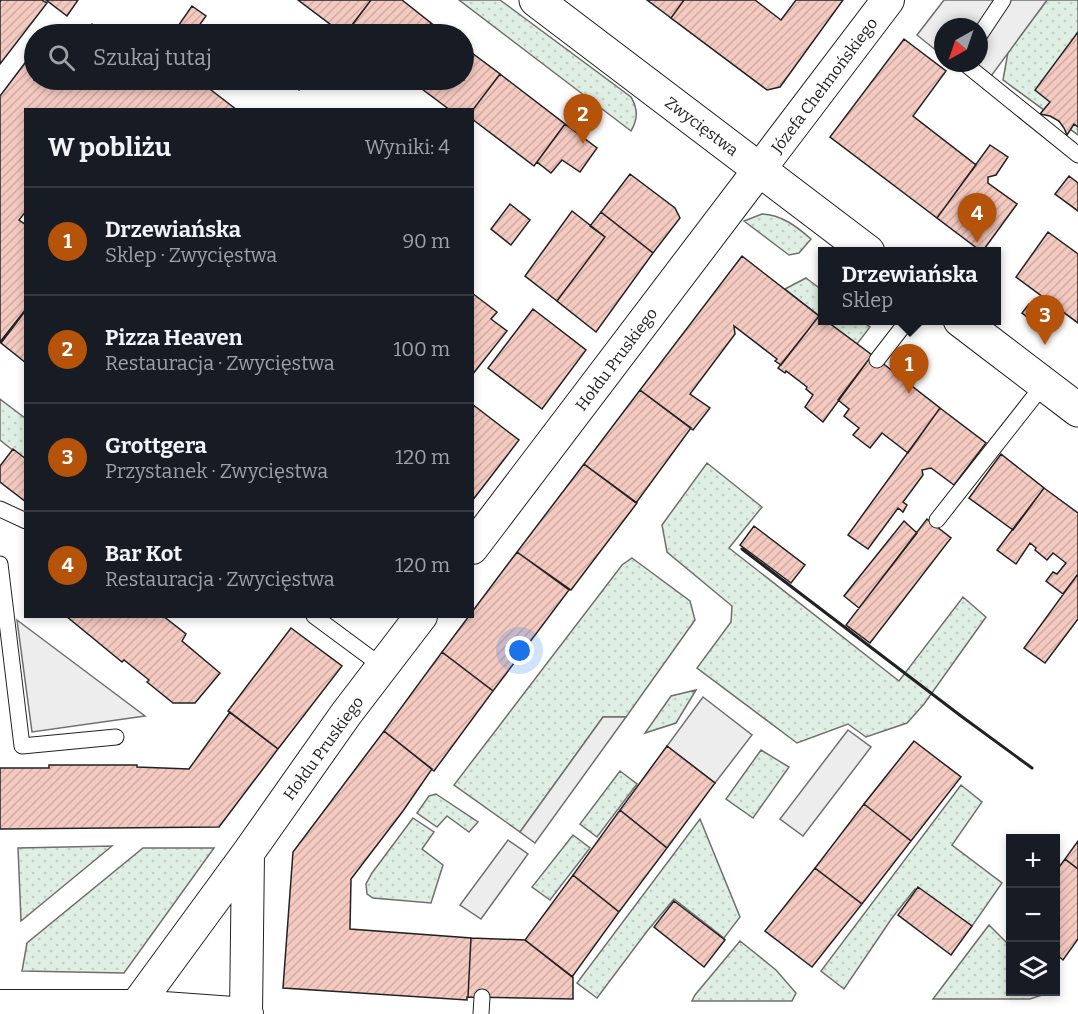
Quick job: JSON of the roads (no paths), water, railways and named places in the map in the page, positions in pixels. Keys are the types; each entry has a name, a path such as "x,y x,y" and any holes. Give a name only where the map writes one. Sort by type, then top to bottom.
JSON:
{"street":[{"name":"Zwycięstwa","path":"536,0 861,247"},
{"name":"Józefa Chełmońskiego","path":"760,169 887,0"},
{"name":"Hołdu Pruskiego","path":"474,545 760,169"},
{"path":"965,325 1078,410"},
{"name":"Hołdu Pruskiego","path":"136,1006 249,853 346,714 420,618"},
{"path":"0,1006 136,1006 247,1014 249,853"}],"lane":[{"path":"988,22 1003,0"},
{"path":"975,72 1078,155"},
{"path":"877,360 905,325"},
{"path":"937,520 1044,384"},
{"path":"0,508 24,520"},
{"path":"0,564 22,746 116,737"},
{"path":"317,618 383,667"},
{"path":"481,1014 482,997"}],"place":[{"name":"Pizza Heaven","path":"583,144"},
{"name":"Bar Kot","path":"977,243"},
{"name":"Grottgera","path":"1045,345"},
{"name":"Drzewiańska","path":"909,394"}]}
